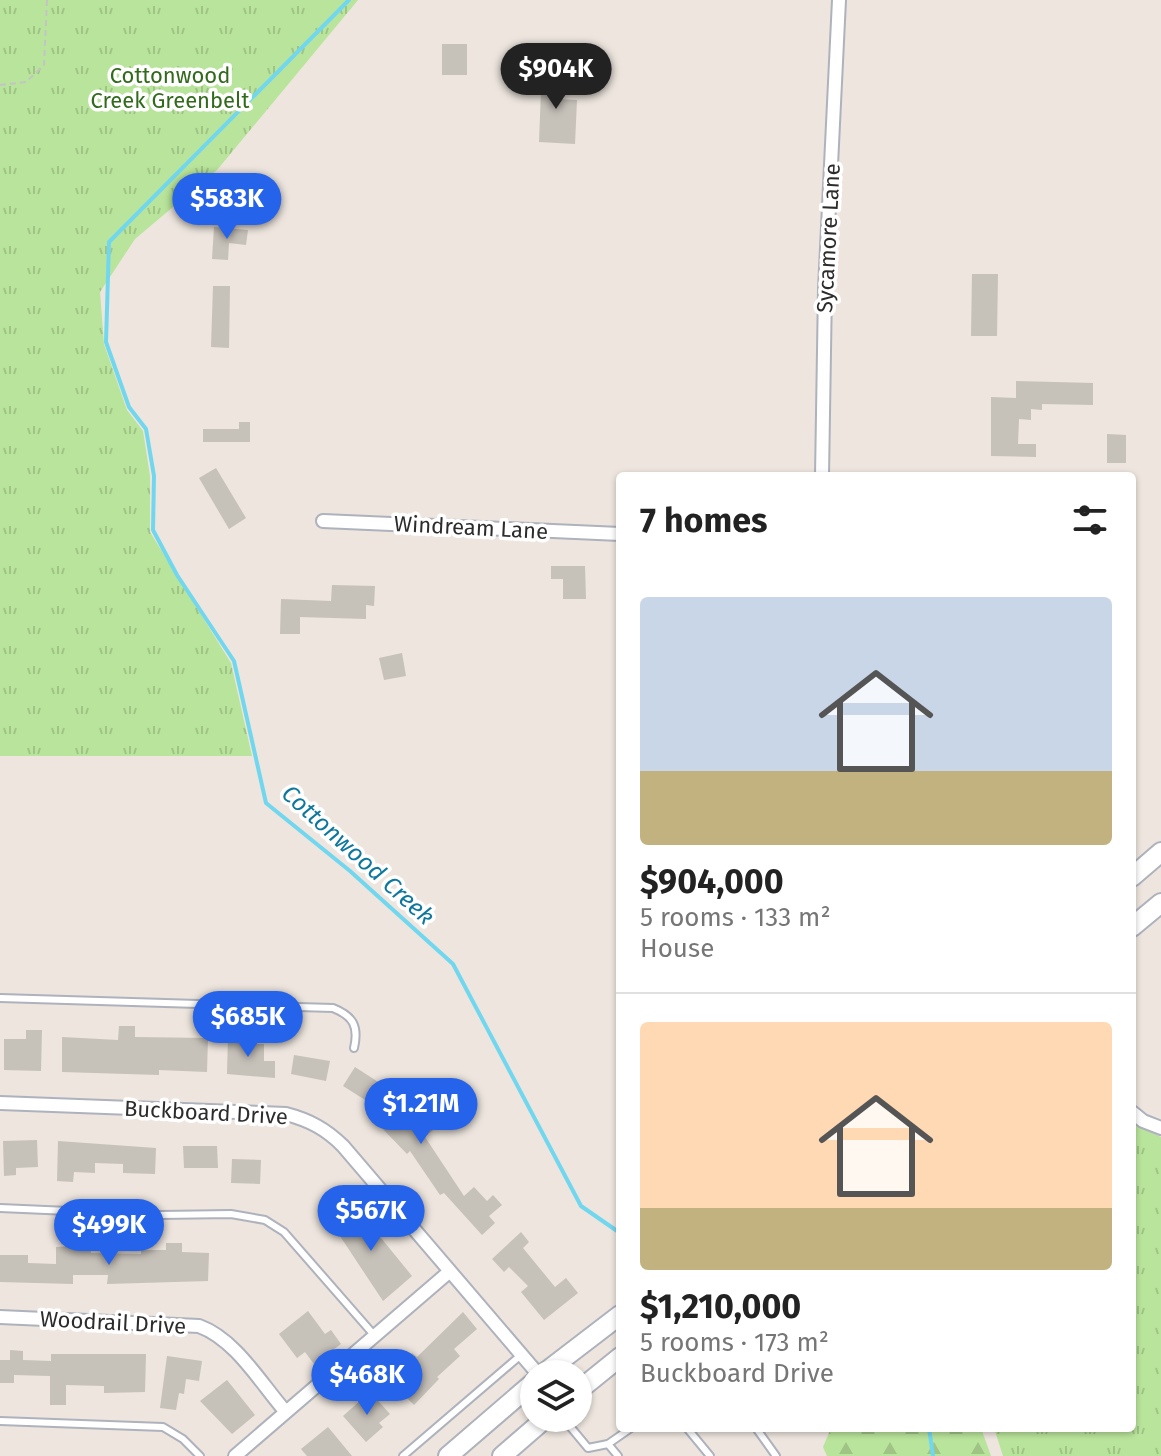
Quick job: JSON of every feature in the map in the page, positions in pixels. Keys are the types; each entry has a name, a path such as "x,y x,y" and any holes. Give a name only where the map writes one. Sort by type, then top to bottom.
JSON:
{"main road":[{"path":"1136,874 1161,852"},
{"path":"1136,924 1161,903"},
{"path":"560,1360 616,1318"},
{"path":"592,1380 616,1360"},
{"path":"448,1456 520,1394"},
{"path":"502,1456 530,1432"}],"street":[{"name":"Sycamore Lane","path":"822,472 825,289 839,0"},
{"name":"Windream Lane","path":"323,521 616,534"},
{"name":"Buckboard Drive","path":"0,1103 286,1114 305,1119 330,1133 343,1146 526,1360"},
{"path":"1136,1115 1161,1128"},
{"path":"235,1456 449,1272"},
{"name":"Woodrail Drive","path":"0,1317 199,1326 215,1332 227,1343 285,1411"}],"lane":[{"path":"0,998 333,1008 349,1015 355,1024 354,1048"},
{"path":"0,1208 160,1215 231,1214 265,1220 284,1232 374,1335"},
{"path":"403,1456 521,1355"},
{"path":"0,1421 163,1427 183,1439 200,1456"},
{"path":"575,1432 588,1448 608,1444 625,1432"},
{"path":"690,1432 710,1456"},
{"path":"759,1432 776,1456"},
{"path":"608,1444 618,1456"}],"path":[{"path":"0,85 26,82 44,65 47,0"}],"green space":[{"name":"Cottonwood Creek Greenbelt","path":"0,0 358,0 217,170 135,239 100,292 104,344 127,410 143,431 150,476 150,532 231,663 252,756 0,756"},
{"path":"1136,1125 1161,1137 1161,1456 1003,1456 995,1432 1136,1432"},
{"path":"829,1432 982,1432 991,1456 827,1456 823,1447"}],"building":[{"path":"442,44 467,44 467,75 442,75"},
{"path":"542,65 558,66 556,99 577,100 575,144 539,142"},
{"path":"214,227 248,230 246,245 229,243 228,260 212,259"},
{"path":"972,274 998,274 997,336 971,336"},
{"path":"213,286 230,286 229,348 211,347"},
{"path":"1016,381 1093,383 1093,405 1042,404 1042,410 1031,409 1031,420 1019,419 1018,444 1036,444 1036,457 991,456 991,397 1016,398"},
{"path":"239,422 250,422 250,442 203,442 203,429 239,429"},
{"path":"1107,434 1126,435 1126,463 1107,463"},
{"path":"216,468 246,518 229,529 199,478"},
{"path":"551,566 585,566 586,599 563,599 563,579 551,579"},
{"path":"332,585 375,586 374,606 366,605 366,619 300,617 300,634 280,634 281,599 331,601"},
{"path":"402,653 406,676 384,680 379,658"},
{"path":"119,1026 135,1026 135,1037 208,1038 207,1072 159,1070 159,1075 62,1072 62,1037 118,1040"},
{"path":"26,1030 42,1030 41,1071 4,1070 4,1039 26,1039"},
{"path":"228,1034 239,1034 239,1044 264,1044 264,1061 275,1061 275,1078 227,1074"},
{"path":"294,1055 330,1061 326,1081 291,1074"},
{"path":"355,1067 406,1100 412,1094 425,1108 418,1114 433,1130 425,1137 464,1196 474,1187 487,1201 493,1195 502,1205 489,1216 495,1223 482,1235 444,1193 440,1195 410,1151 407,1154 379,1125 389,1115 343,1086"},
{"path":"37,1140 38,1167 16,1168 16,1175 4,1176 3,1141"},
{"path":"58,1141 156,1148 155,1174 123,1173 123,1164 95,1163 95,1173 74,1172 73,1182 57,1181"},
{"path":"183,1146 217,1146 218,1168 184,1168"},
{"path":"232,1159 261,1160 260,1184 231,1183"},
{"path":"355,1206 412,1276 383,1301 330,1221 337,1215 340,1218"},
{"path":"521,1232 529,1242 523,1248 555,1287 566,1278 578,1293 544,1320 521,1292 528,1286 509,1267 504,1272 492,1259"},
{"path":"166,1243 182,1243 182,1252 209,1253 208,1281 107,1284 108,1275 73,1275 73,1284 0,1282 0,1255 28,1255 28,1263 56,1264 56,1247 91,1245 91,1253 141,1254 141,1250 166,1250"},
{"path":"308,1311 325,1334 331,1330 341,1344 314,1364 305,1352 297,1358 279,1334"},
{"path":"463,1312 477,1329 454,1349 460,1356 414,1405 389,1380 392,1373 412,1353 417,1357"},
{"path":"10,1350 23,1351 23,1360 51,1361 51,1354 146,1354 145,1392 104,1393 104,1386 66,1385 66,1405 50,1405 50,1376 14,1375 14,1383 0,1383 0,1360 10,1360"},
{"path":"167,1356 202,1361 199,1381 186,1379 184,1394 179,1393 176,1410 160,1408"},
{"path":"227,1380 255,1415 232,1434 200,1401"},
{"path":"370,1392 390,1414 379,1423 383,1427 366,1442 343,1416"},
{"path":"328,1427 352,1456 307,1456 301,1449"}],"waterway":[{"name":"Cottonwood Creek","path":"349,0 109,242 106,342 129,407 146,429 154,476 153,530 177,575 234,661 266,803 350,871 453,964 581,1206 616,1230"},
{"name":"Cottonwood Creek","path":"930,1432 933,1456"}]}
